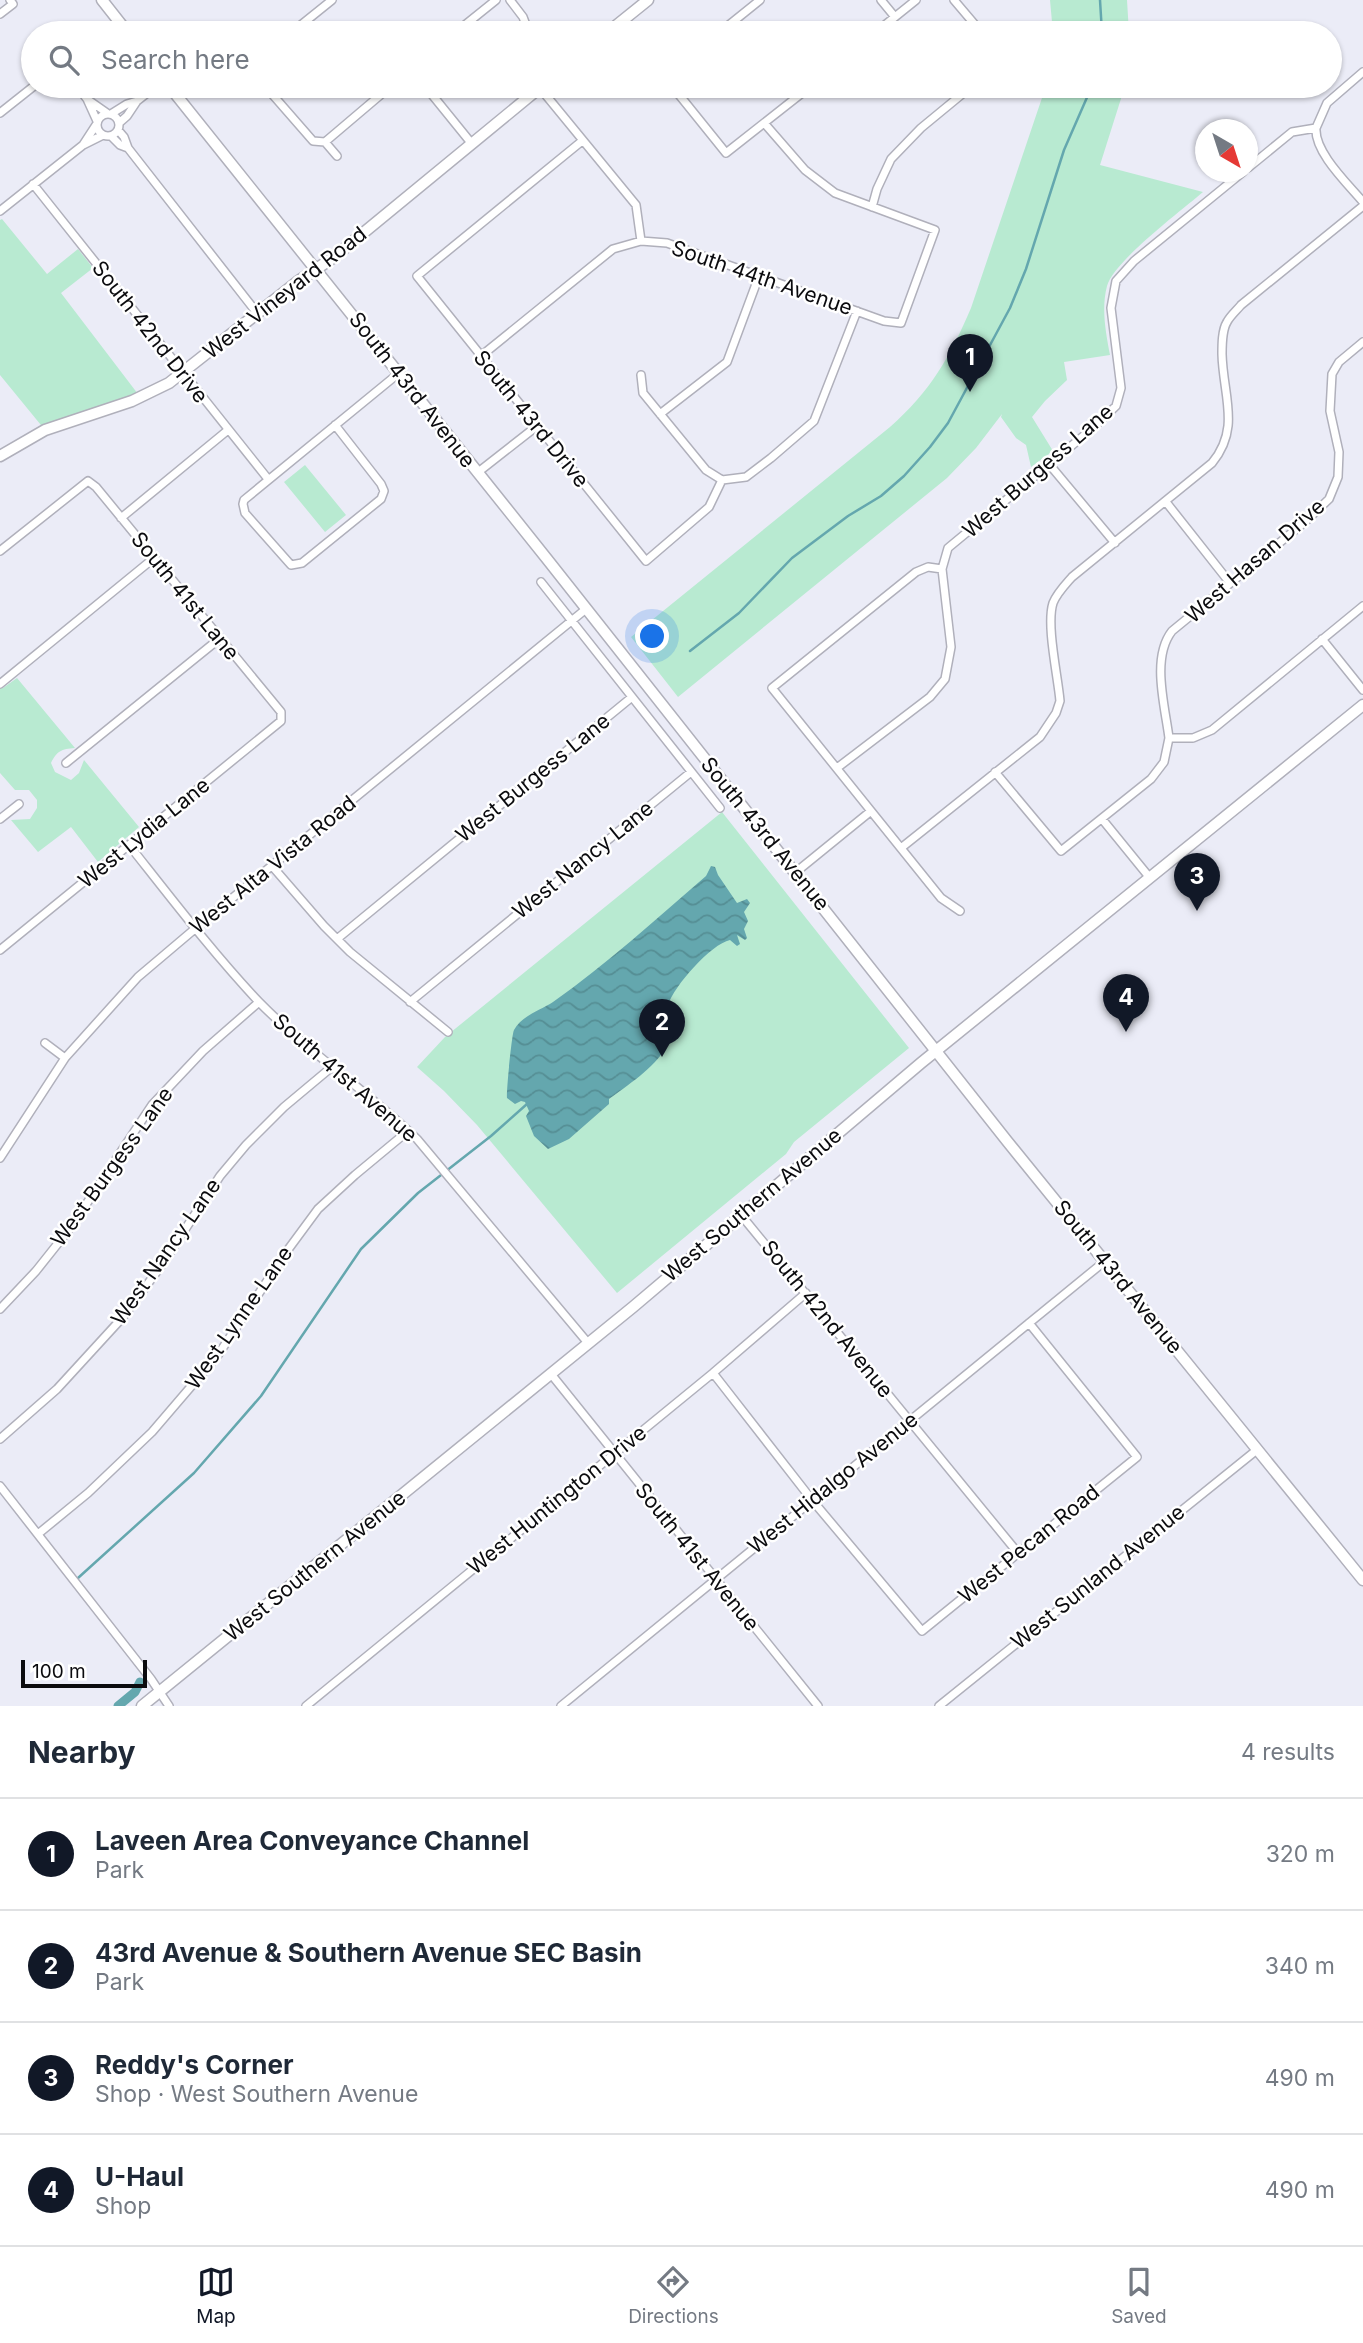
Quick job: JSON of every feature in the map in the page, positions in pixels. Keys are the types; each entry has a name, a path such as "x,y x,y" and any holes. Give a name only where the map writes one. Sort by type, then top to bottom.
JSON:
{"main road":[{"path":"102,0 119,21"},
{"path":"621,21 648,0"},
{"name":"South 43rd Avenue","path":"179,98 936,1051 1363,1580"},
{"name":"West Vineyard Road","path":"1,454 45,430 141,398 169,383 315,270 528,98"},
{"name":"West Southern Avenue","path":"142,1706 551,1374 936,1051 1363,705"}],"street":[{"path":"306,21 332,0"},
{"path":"470,21 496,0"},
{"path":"510,0 524,21"},
{"path":"734,21 760,0"},
{"path":"881,0 895,17"},
{"path":"890,21 916,0"},
{"path":"954,0 972,21"},
{"path":"0,14 11,2"},
{"path":"1342,90 1363,72"},
{"path":"0,113 21,96"},
{"path":"0,211 83,145 107,136 119,127 141,98"},
{"path":"275,98 313,141 325,142 337,156"},
{"path":"325,142 377,98"},
{"path":"435,98 472,144"},
{"path":"481,356 612,249 641,241 636,205 550,98"},
{"path":"682,98 726,153 796,98"},
{"path":"765,124 805,170 835,193 872,207 891,159 921,128 957,98"},
{"path":"901,848 1040,737 1056,713 1060,701 1051,624 1052,606 1057,594 1072,577 1212,463 1223,449 1229,426 1222,368 1222,344 1226,323 1241,305 1363,204 1319,146 1315,136 1327,103 1333,98"},
{"path":"88,99 117,117 128,148 257,313"},
{"path":"88,99 97,130 128,148"},
{"path":"83,145 102,115 137,101"},
{"path":"1258,160 1292,132 1316,128"},
{"name":"South 43rd Drive","path":"583,141 417,276 646,561 709,508 722,480"},
{"name":"West Burgess Lane","path":"942,569 948,548 1116,406 1121,388 1111,308 1116,281 1134,261 1231,182"},
{"name":"South 42nd Drive","path":"33,184 268,479"},
{"name":"South 44th Avenue","path":"641,241 667,243 884,321 901,323 935,230 872,207"},
{"path":"660,414 727,362 759,276"},
{"path":"641,375 643,393 706,470 722,480 746,477 814,421 857,311"},
{"name":"West Hasan Drive","path":"1169,738 1160,660 1165,640 1172,631 1329,499 1338,477 1339,452 1330,411 1332,374 1339,362 1363,342"},
{"path":"335,425 381,484 383,493 381,499 299,565 291,565 243,508 244,500 268,479 399,373"},
{"path":"477,473 537,426"},
{"path":"121,518 228,430"},
{"path":"1049,464 1115,543"},
{"name":"South 41st Lane","path":"0,551 88,481 96,487 281,712"},
{"path":"1166,502 1230,583"},
{"path":"0,684 154,558"},
{"path":"837,768 930,697 945,679 951,647 942,569 928,567 916,572 772,688 941,898 960,911"},
{"name":"South 43rd Avenue","path":"541,582 720,808"},
{"path":"995,772 1060,851 1151,779 1164,762 1169,738 1193,738 1212,730 1363,606"},
{"name":"West Alta Vista Road","path":"1,1154 65,1058 138,977 586,609"},
{"path":"66,763 219,639"},
{"path":"1322,639 1363,690"},
{"name":"West Burgess Lane","path":"337,939 632,697"},
{"name":"West Lydia Lane","path":"0,950 281,721 281,712"},
{"name":"West Nancy Lane","path":"411,1002 691,772"},
{"path":"0,819 19,804"},
{"path":"796,872 871,811"},
{"path":"1102,819 1150,878"},
{"name":"South 41st Avenue","path":"129,845 259,1002 408,1131 588,1343"},
{"path":"272,866 337,939 448,1032"},
{"name":"West Burgess Lane","path":"0,1309 36,1271 71,1227 152,1105 203,1051 259,1002"},
{"path":"45,1043 65,1058"},
{"name":"West Nancy Lane","path":"0,1439 57,1389 123,1317 220,1176 246,1145 284,1107 332,1066"},
{"name":"West Lynne Lane","path":"38,1534 88,1493 152,1432 218,1355 318,1209 408,1131"},
{"name":"South 42nd Avenue","path":"741,1215 1018,1553"},
{"name":"West Hidalgo Avenue","path":"561,1706 1105,1261"},
{"name":"West Huntington Drive","path":"306,1706 713,1373 806,1293"},
{"name":"West Pecan Road","path":"812,1500 922,1631 1137,1457 1029,1323"},
{"path":"713,1373 812,1500"},
{"name":"South 41st Avenue","path":"551,1374 817,1706"},
{"name":"West Sunland Avenue","path":"939,1706 1258,1449"},
{"path":"0,1486 169,1706"}],"green space":[{"path":"1050,0 1127,0 1128,21 1052,21"},
{"path":"1042,98 1121,98 1100,165 1203,192 1135,250 1112,276 1104,303 1110,355 1064,362 1067,380 1032,417 1053,451 1031,467 1026,445 1016,438 1001,417 1002,414 976,448 947,478 678,697 631,637 904,414 938,373 971,308"},
{"path":"2,219 47,274 78,249 93,268 61,293 141,398 45,430 0,375"},
{"path":"305,465 346,515 325,532 284,482"},
{"path":"17,678 75,748 60,751 55,756 51,763 55,772 71,780 79,773 84,760 139,827 98,862 71,827 38,852 11,820 30,819 37,808 37,800 29,790 15,790 0,773 0,685 3,688"},
{"path":"722,812 909,1048 794,1142 786,1154 617,1293 477,1125 417,1067 445,1037"}],"water":[{"path":"711,866 715,867 737,903 747,899 750,903 744,912 748,921 744,929 747,938 745,940 737,935 740,944 737,946 730,940 722,943 694,967 668,1005 666,1043 661,1055 640,1076 609,1099 609,1104 569,1139 548,1149 534,1136 526,1116 529,1111 525,1102 515,1104 507,1098 514,1030 526,1017 553,1002 612,957 706,876"}],"waterway":[{"path":"1100,0 1101,21"},
{"path":"690,651 739,613 792,558 848,516 881,496 904,476 948,423 1010,308 1026,269 1064,150 1087,98"},
{"path":"78,1578 194,1473 261,1396 361,1249 418,1193 527,1104"},
{"path":"118,1706 135,1692 140,1682"}],"place":[{"name":"Laveen Area Conveyance Channel","path":"970,392"},
{"name":"Reddy's Corner","path":"1197,911"},
{"name":"U-Haul","path":"1126,1032"},
{"name":"43rd Avenue & Southern Avenue SEC Basin","path":"662,1057"}]}
